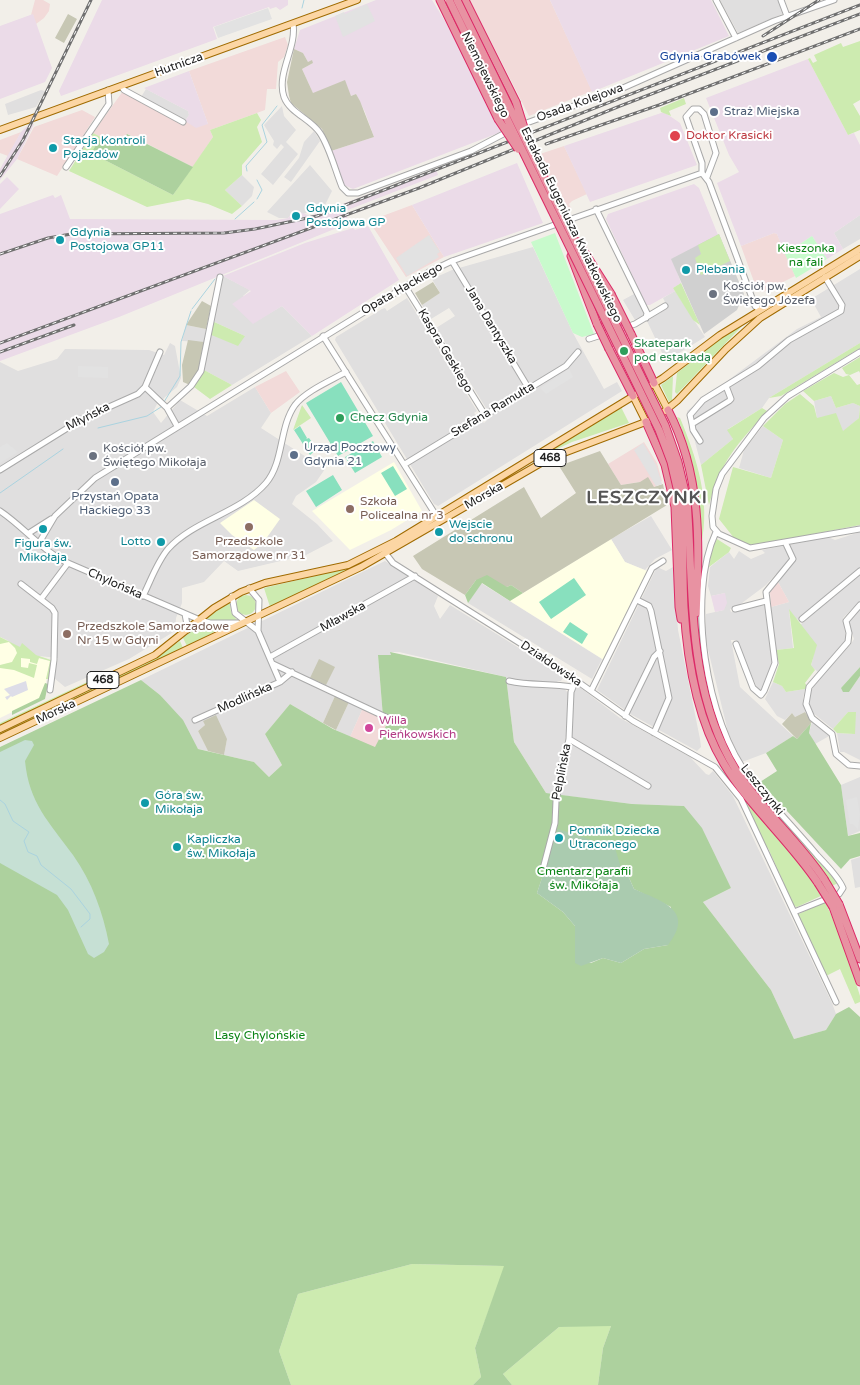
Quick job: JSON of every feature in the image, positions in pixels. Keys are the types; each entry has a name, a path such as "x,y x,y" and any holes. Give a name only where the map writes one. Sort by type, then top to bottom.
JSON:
{"highway":[{"path":"440,0 498,119 532,170"},
{"name":"Estakada Eugeniusza Kwiatkowskiego","path":"448,0 532,170 563,225"},
{"name":"Estakada Eugeniusza Kwiatkowskiego","path":"457,0 536,162 563,225 659,430 671,462 683,500 694,630 702,683 711,714 726,752 746,783 841,909 860,959"},
{"path":"466,0 516,102 536,162"},
{"path":"563,225 611,294 654,383"},
{"path":"563,225 588,304 633,396"},
{"path":"668,410 687,459 695,494 698,532 694,630"},
{"path":"646,422 665,465 675,507 679,607 688,646"},
{"path":"665,465 687,459"},
{"name":"Estakada Eugeniusza Kwiatkowskiego","path":"683,500 684,608 688,646 700,704 722,761 740,787 821,881 842,927 860,982"}],"main road":[{"name":"Hutnicza","path":"0,130 357,0"},
{"name":"Morska","path":"0,729 146,660 232,596 264,583 348,565 388,545 437,517 654,383 712,340 860,248"},
{"name":"Morska","path":"0,738 386,554 548,459 646,422 668,410 760,318 860,256"},
{"path":"654,383 668,410"},
{"path":"633,396 646,422"}],"street":[{"name":"Niemojewskiego","path":"448,0 498,101 506,122 516,128 517,117 504,98 457,0"},
{"path":"716,0 736,38"},
{"path":"781,0 787,16"},
{"name":"Osada Kolejowa","path":"293,24 293,39 284,76 284,96 290,105 321,134 342,187 348,193 358,193 471,151 516,128 623,88 787,16 834,0"},
{"path":"121,86 124,90 182,122"},
{"path":"66,167 109,104 108,90"},
{"path":"707,177 716,154 704,114 699,110 693,109 686,117 702,163 702,173 707,177 752,296 758,303 760,318"},
{"name":"Opata Hackiego","path":"55,516 92,480 405,286 452,261 702,173"},
{"path":"596,209 646,313 646,318"},
{"name":"Jana Dantyszka","path":"452,261 530,389"},
{"path":"167,408 191,386 201,370 220,277"},
{"path":"700,441 693,430 690,415 694,409 758,366 795,336 840,311 842,305 826,277"},
{"name":"Kaspra Geskiego","path":"405,286 485,415"},
{"path":"589,339 620,330 646,318 664,306"},
{"path":"324,336 437,517"},
{"path":"160,352 145,387 167,408 177,426"},
{"name":"Stefana Ramułta","path":"405,464 566,366 578,352"},
{"path":"860,352 788,396 764,418 722,474 716,489 712,516 712,525 716,532 731,541 750,548 786,544 860,529"},
{"path":"144,596 161,558 172,545 250,496 266,483 273,471 291,412 297,403 346,372"},
{"path":"692,424 727,404 731,399 726,386"},
{"name":"Młyńska","path":"0,470 70,426 138,394 145,387"},
{"name":"Chylońska","path":"0,511 68,563 200,620 210,623 245,622"},
{"path":"29,533 55,516"},
{"path":"39,542 55,516"},
{"name":"Leszczynki","path":"716,532 707,554 702,606 702,634 711,690 725,736 750,777 843,888 839,894 794,912"},
{"path":"736,644 753,688 761,695 764,692 775,663 766,601 767,589 793,559 786,544"},
{"name":"Działdowska","path":"386,554 394,563 576,680 625,716 718,770"},
{"path":"591,691 652,568 663,561"},
{"path":"41,599 68,563"},
{"path":"802,619 860,571"},
{"name":"Mławska","path":"270,657 415,576"},
{"path":"21,584 41,599 55,613 54,660 50,690"},
{"path":"249,588 259,600 258,631 280,682"},
{"path":"232,596 234,610 245,622 258,631"},
{"path":"637,600 649,606 652,611 670,698 654,733"},
{"path":"735,610 766,601"},
{"path":"860,605 846,621 849,636 846,646 812,683 805,700 810,714 832,734 836,754 848,765 860,766"},
{"path":"185,614 188,630"},
{"path":"625,716 654,657 660,651"},
{"path":"273,664 390,719"},
{"name":"Modlińska","path":"195,720 280,682 292,672"},
{"name":"Pelplińska","path":"544,865 555,823 556,801 569,739 572,688 576,680"},
{"path":"509,681 525,685 549,684 572,688"},
{"path":"569,739 648,786"},
{"name":"Leszczynki","path":"718,770 740,799 836,1002"}],"shaded area":[{"path":"35,0 43,0 50,4 49,11 36,24 33,15 31,15"},
{"path":"102,0 288,0 288,5 280,10 276,7 270,9 269,7 213,27 217,39 61,96 59,91"},
{"path":"376,0 432,0 448,26 501,132 353,189 344,185 331,151 374,137 365,112 356,94 351,96 313,93 302,69 313,63 308,62 303,53 294,49 300,30"},
{"path":"470,0 550,0 592,91 529,116"},
{"path":"550,0 711,0 729,36 592,92"},
{"path":"720,0 778,0 783,10 782,14 738,33"},
{"path":"367,4 375,21 343,37 335,16 344,12 345,14"},
{"path":"268,8 272,19 218,38 214,27"},
{"path":"33,14 52,68 45,82 0,99 0,26"},
{"path":"68,14 77,19 64,43 55,38"},
{"path":"285,37 288,45 284,57 278,62 276,89 267,89 265,110 210,130 213,137 193,167 128,134 119,146 93,133 123,91 185,121 208,124 189,71"},
{"path":"294,49 303,53 308,62 312,60 313,63 302,69 313,93 345,80 351,96 356,94 360,101 374,137 331,151 322,129 291,103 287,82"},
{"path":"808,59 848,135 854,133 860,145 860,215 834,233 843,249 827,259 812,236 785,254 777,234 774,233 741,246 717,183 739,172 729,155 706,98"},
{"path":"189,71 208,124 196,128 185,121 189,115 188,111 144,88"},
{"path":"146,89 188,111 189,115 185,121 141,97"},
{"path":"41,90 45,91 36,107 8,115 5,104"},
{"path":"282,106 284,116 296,130 286,142 298,154 273,185 261,174 284,147 281,144 277,149 273,145 274,141 264,125"},
{"path":"82,110 95,117 57,176 17,159 34,127"},
{"path":"664,112 680,123 697,165 590,202 564,146"},
{"path":"34,124 17,159 0,180 0,169 21,132 26,127"},
{"path":"314,131 320,141 291,182 284,177 299,158 304,142"},
{"path":"21,132 8,156 0,153 0,140"},
{"path":"564,146 587,194 572,201 569,204 571,208 567,210 565,206 548,214 522,160"},
{"path":"517,163 543,223 444,257 412,205"},
{"path":"310,165 332,191 324,207 303,214 295,210 288,218 279,218 267,212"},
{"path":"436,169 438,175 345,211 349,223 119,317 0,361 0,214 53,195 55,198 61,195 70,219 277,220 288,218 295,210 310,216"},
{"path":"242,175 254,187 252,196 242,206 225,190"},
{"path":"7,177 19,189 0,209 0,184"},
{"path":"694,184 699,188 718,235 672,259 681,283 673,288 675,291 650,305 646,305 606,219 608,214"},
{"path":"412,205 444,257 406,277 369,221"},
{"path":"860,215 860,239 843,249 834,233"},
{"path":"368,226 399,280 312,336 282,306 253,324 232,304 251,291 223,276 305,243 353,228 355,230"},
{"path":"774,233 777,234 795,276 763,292 757,290 741,246"},
{"path":"719,234 744,294 737,310 704,334 671,259"},
{"path":"429,235 440,252 437,254 439,257 407,276 396,258"},
{"path":"533,247 573,333 604,389 617,382 622,391 438,506 434,504 335,340 336,337 382,309 385,308 387,311 407,298 477,411 474,413 484,423 491,416 436,328 455,316 449,308 431,319 422,305 440,293 432,279 452,270"},
{"path":"860,269 860,343 769,398 762,408 728,429 733,439 701,465 687,411 797,329 821,317 811,299"},
{"path":"223,276 250,290 243,296 253,323 282,306 312,336 232,385 204,370 209,334 245,336 212,321"},
{"path":"433,282 440,293 422,305 415,293"},
{"path":"675,291 705,337 666,361 647,321 668,308 663,298"},
{"path":"634,294 645,314 635,320 623,300"},
{"path":"202,301 211,306 206,329 186,325"},
{"path":"186,325 206,329 204,342 182,341"},
{"path":"188,340 204,342 200,370 190,385 183,382 182,365"},
{"path":"170,343 175,346 181,378 177,387 160,404 157,404 153,412 161,423 180,400 207,416 255,387 271,413 261,428 325,469 316,482 296,496 292,504 317,524 333,541 306,555 238,571 224,561 204,582 182,588 182,603 176,618 175,631 129,659 65,687 54,678 58,658 20,654 7,640 0,637 0,362 18,371 57,359 65,349 149,350 164,355"},
{"path":"78,366 108,367 108,378 78,377"},
{"path":"569,369 573,377 546,394 540,388"},
{"path":"286,371 300,392 271,413 255,387"},
{"path":"831,396 836,408 853,403 860,406 859,418 843,432 817,418 814,401"},
{"path":"763,426 783,440 771,478 739,468 744,450"},
{"path":"644,442 657,463 662,481 655,487 639,482 621,485 608,464"},
{"path":"7,443 18,452 0,463 0,447"},
{"path":"643,443 656,465 662,484 656,486 634,450"},
{"path":"600,451 621,485 640,482 648,477 654,487 663,484 667,505 523,593 511,585 507,587 476,580 465,595 422,569 413,556 524,487 541,518 576,493 559,466"},
{"path":"394,462 422,511 391,530 350,550 312,511"},
{"name":"Przedszkole Samorządowe nr 31","path":"254,500 280,519 263,543 254,550 232,535 220,523"},
{"path":"651,516 672,550 655,559 645,570 625,562 611,539"},
{"path":"860,532 860,568 797,620 789,610 793,648 776,650 771,607 789,602 778,582 780,579 776,574 766,585 738,606 730,609 731,612 765,605 773,665 761,692 759,692 736,640 731,640 740,687 793,736 766,753 742,762 728,732 705,637 706,614 724,610 725,593 711,596 708,586 710,567 729,552 734,559 739,551 751,559 765,553 762,550 828,537 835,540"},
{"path":"611,539 625,562 647,571 604,660 510,601"},
{"path":"385,561 438,596 434,606 440,619 450,605 564,676 561,681 557,681 569,694 566,736 553,794 546,793 514,742 506,677 399,652 391,652 392,655 378,655 383,717 363,708 350,737 336,730 349,702 335,696 323,723 290,704 265,734 282,765 269,777 254,762 224,755 227,739 205,725 198,731 208,751 198,749 160,695 141,680"},
{"path":"657,567 666,571 673,567 678,630 700,739 701,747 697,751 632,715 597,690"},
{"path":"860,575 860,601 843,618 846,640 818,672 811,666 816,645 800,625"},
{"path":"778,582 789,602 771,607 770,592"},
{"path":"481,583 602,659 592,679 468,603"},
{"path":"725,593 727,603 724,610 715,612 711,596"},
{"path":"860,608 860,667 841,688 849,692 860,676 860,760 840,752 837,733 854,734 848,712 833,729 813,713 809,705 809,695 816,682 854,639 848,622"},
{"path":"0,637 20,648 20,654 50,661 43,697 0,718"},
{"path":"319,659 335,667 326,685 310,678"},
{"path":"26,681 28,690 11,696 7,700 5,697 10,695 4,689"},
{"path":"773,682 782,686 786,692 805,689 803,698 805,712 795,717 792,713 785,720 777,716 765,699"},
{"path":"578,686 620,718 690,757 706,774 709,775 713,771 733,796 832,1003 836,1014 826,1030 794,1039 771,990 703,902 731,888 684,806 632,804 560,795 571,744 574,692"},
{"path":"335,696 349,702 336,730 323,723"},
{"name":"Willa Pieńkowskich","path":"363,708 389,720 375,748 350,737"},
{"path":"805,712 812,722 797,739 782,724 792,713 795,717"},
{"path":"216,715 227,739 224,755 208,751 198,731 205,725 203,721"},
{"path":"812,722 831,735 815,744 809,733"},
{"path":"25,740 32,741 34,745 25,761 31,789 48,822 80,865 104,920 109,944 104,952 94,958 88,954 68,910 57,895 0,863 0,752"},
{"path":"860,777 860,831 848,836 841,785"},
{"path":"857,797 860,815 858,830 853,824 850,824 846,800"},
{"path":"860,857 860,887 855,888 851,860"}],"green space":[{"path":"860,41 860,100 853,104 860,116 860,130 848,135 808,59 810,58 813,63 817,61 814,55 841,43 843,47"},
{"path":"684,98 686,104 669,111 671,116 661,112 660,108"},
{"path":"257,113 261,120 257,127 262,142 242,165 242,175 225,190 242,206 232,214 208,204 188,199 147,207 69,171 93,133 101,137 91,153 173,195 213,137 210,130"},
{"path":"127,134 193,167 173,195 91,153 101,137 119,146"},
{"path":"555,233 594,334 582,337 573,333 531,242"},
{"path":"719,234 730,261 701,275 695,258 701,254 698,245"},
{"name":"Kieszonka na fali","path":"812,236 827,259 796,278 785,254"},
{"path":"681,283 700,325 693,320 673,288"},
{"path":"212,321 245,336 238,346 209,334"},
{"path":"743,325 677,394 675,392 677,373 723,337"},
{"path":"860,343 860,348 781,396 769,398"},
{"path":"860,357 860,373 859,371 850,375 846,374 842,368"},
{"path":"204,370 232,385 210,399 194,387"},
{"path":"834,373 843,377 849,375 857,385 860,384 860,406 853,403 836,408 831,396 814,401 803,391"},
{"path":"673,376 672,400 669,402 661,385"},
{"path":"341,382 373,436 338,456 306,403"},
{"path":"800,394 814,406 817,418 836,413 843,431 859,418 860,406 860,525 757,545 738,543 719,519 733,467 771,478 783,440 763,426 785,404"},
{"path":"302,405 311,418 293,430"},
{"path":"621,407 629,423 572,442 542,456"},
{"path":"762,408 767,411 731,454 719,476 709,505 701,465 733,439 727,430"},
{"path":"677,417 680,418 686,433 701,480 704,529 701,545 700,512 693,464"},
{"path":"300,426 306,439 309,438 317,449 310,455 294,430"},
{"path":"373,441 382,457 355,473 345,457"},
{"path":"393,466 407,489 395,496 381,473"},
{"path":"333,475 342,490 316,507 306,491"},
{"path":"717,539 731,548 729,552 709,567 712,549"},
{"path":"366,560 366,562 270,607 264,588 349,568"},
{"path":"487,575 507,587 511,585 523,593 510,601 482,583 468,603 465,595 476,580"},
{"path":"574,578 586,595 551,619 539,602"},
{"path":"246,595 253,598 256,605 253,612 246,615 239,612 236,605 239,598"},
{"path":"230,602 231,612 237,620 204,620"},
{"path":"789,609 817,645 811,665 815,670 805,683 807,686 805,689 786,692 782,686 773,682 779,664 776,650 794,648"},
{"path":"570,622 588,634 582,644 563,632"},
{"path":"199,625 224,627 187,646 183,638"},
{"path":"0,637 20,647 22,643 36,655 51,660 49,679 46,679 50,661 39,658 37,664 30,662 30,659 21,658 21,667 28,668 29,663 37,665 34,678 14,670 0,668 0,665 12,662 17,653 9,642 0,644"},
{"path":"180,641 183,648 0,735 0,732 148,662"},
{"name":"Lasy Chylońskie","path":"390,652 506,677 514,742 546,793 632,804 684,806 702,828 731,888 703,902 771,990 794,1039 826,1030 836,1014 849,1007 860,1017 860,1385 598,1385 603,1348 611,1326 559,1327 503,1374 512,1385 473,1385 481,1377 475,1348 504,1266 412,1264 298,1294 279,1351 291,1385 0,1385 0,747 141,680 160,695 183,720 198,749 254,762 269,777 282,765 265,734 290,704 333,729 375,747 389,720 383,717 378,655 391,655","holes":["548,860 626,871 634,889 671,907 668,945 644,949 621,963 603,958 591,963 575,963 575,926 563,912 537,893"]},
{"path":"860,667 860,676 849,692 843,692 841,688"},
{"path":"102,675 102,677 0,725 0,723"},
{"path":"45,683 48,684 45,699 12,715 12,711 39,698"},
{"path":"848,712 856,712 855,734 837,733 833,729"},
{"path":"811,723 809,733 841,785 848,836 860,833 860,856 850,859 841,869 760,782 777,771 766,753 793,736 797,739"},
{"path":"728,747 755,787 838,883 832,886 807,851 751,784 738,766"},
{"path":"745,799 806,870 823,895 797,907 794,906 768,848 765,847"},
{"name":"Cmentarz parafii św. Mikołaja","path":"558,829 615,848 621,868 626,871 634,889 672,908 677,915 678,923 676,933 668,945 644,949 621,963 603,958 581,966 575,963 575,926 563,912 537,893"},
{"path":"825,901 843,942 860,996 860,1002 855,1004 840,969 826,976 797,915"},
{"path":"412,1264 505,1266 475,1348 481,1377 473,1385 291,1385 279,1351 298,1294"},
{"path":"611,1326 603,1348 598,1385 512,1385 503,1374 559,1327"}],"waterway":[{"path":"302,8 304,0"},
{"path":"247,171 246,166 267,142 262,125 277,106"},
{"path":"257,180 262,190 257,199"},
{"path":"235,219 254,202"},
{"path":"192,309 215,279"},
{"path":"164,402 180,376 181,342 191,311"},
{"path":"98,428 147,416 161,407"},
{"path":"0,493 63,449"},
{"path":"0,800 5,804 13,821 29,832 24,841 28,852 37,856 41,865 71,889 90,914 90,919 81,927"}],"railway":[{"path":"0,176 23,140 91,0"},
{"path":"763,36 819,0"},
{"path":"0,254 48,238 71,234 224,233 255,229 317,216 860,5"},
{"path":"0,343 419,188 620,106 860,14"},
{"path":"546,144 659,105 860,29"},
{"path":"0,352 74,325"}],"place":[{"name":"Gdynia Grabówek","path":"772,57"},
{"name":"Straż Miejska","path":"714,112"},
{"name":"Doktor Krasicki","path":"675,136"},
{"name":"Stacja Kontroli Pojazdów","path":"53,148"},
{"name":"Gdynia Postojowa GP","path":"296,216"},
{"name":"Gdynia Postojowa GP11","path":"60,240"},
{"name":"Plebania","path":"686,270"},
{"name":"Kościół pw. Świętego Józefa","path":"713,294"},
{"name":"Skatepark pod estakadą","path":"624,351"},
{"name":"Checz Gdynia","path":"340,418"},
{"name":"Urząd Pocztowy Gdynia 21","path":"294,455"},
{"name":"Kościół pw. Świętego Mikołaja","path":"93,456"},
{"name":"Przystań Opata Hackiego 33","path":"115,482"},
{"name":"Szkoła Policealna nr 3","path":"350,509"},
{"name":"Przedszkole Samorządowe nr 31","path":"249,527"},
{"name":"Figura św. Mikołaja","path":"43,529"},
{"name":"Wejscie do schronu","path":"439,532"},
{"name":"Lotto","path":"161,542"},
{"name":"Przedszkole Samorządowe Nr 15 w Gdyni","path":"67,634"},
{"name":"Willa Pieńkowskich","path":"369,728"},
{"name":"Góra św. Mikołaja","path":"145,803"},
{"name":"Pomnik Dziecka Utraconego","path":"559,838"},
{"name":"Kapliczka św. Mikołaja","path":"177,847"}],"district":[{"name":"LESZCZYNKI","path":"647,498"}]}
